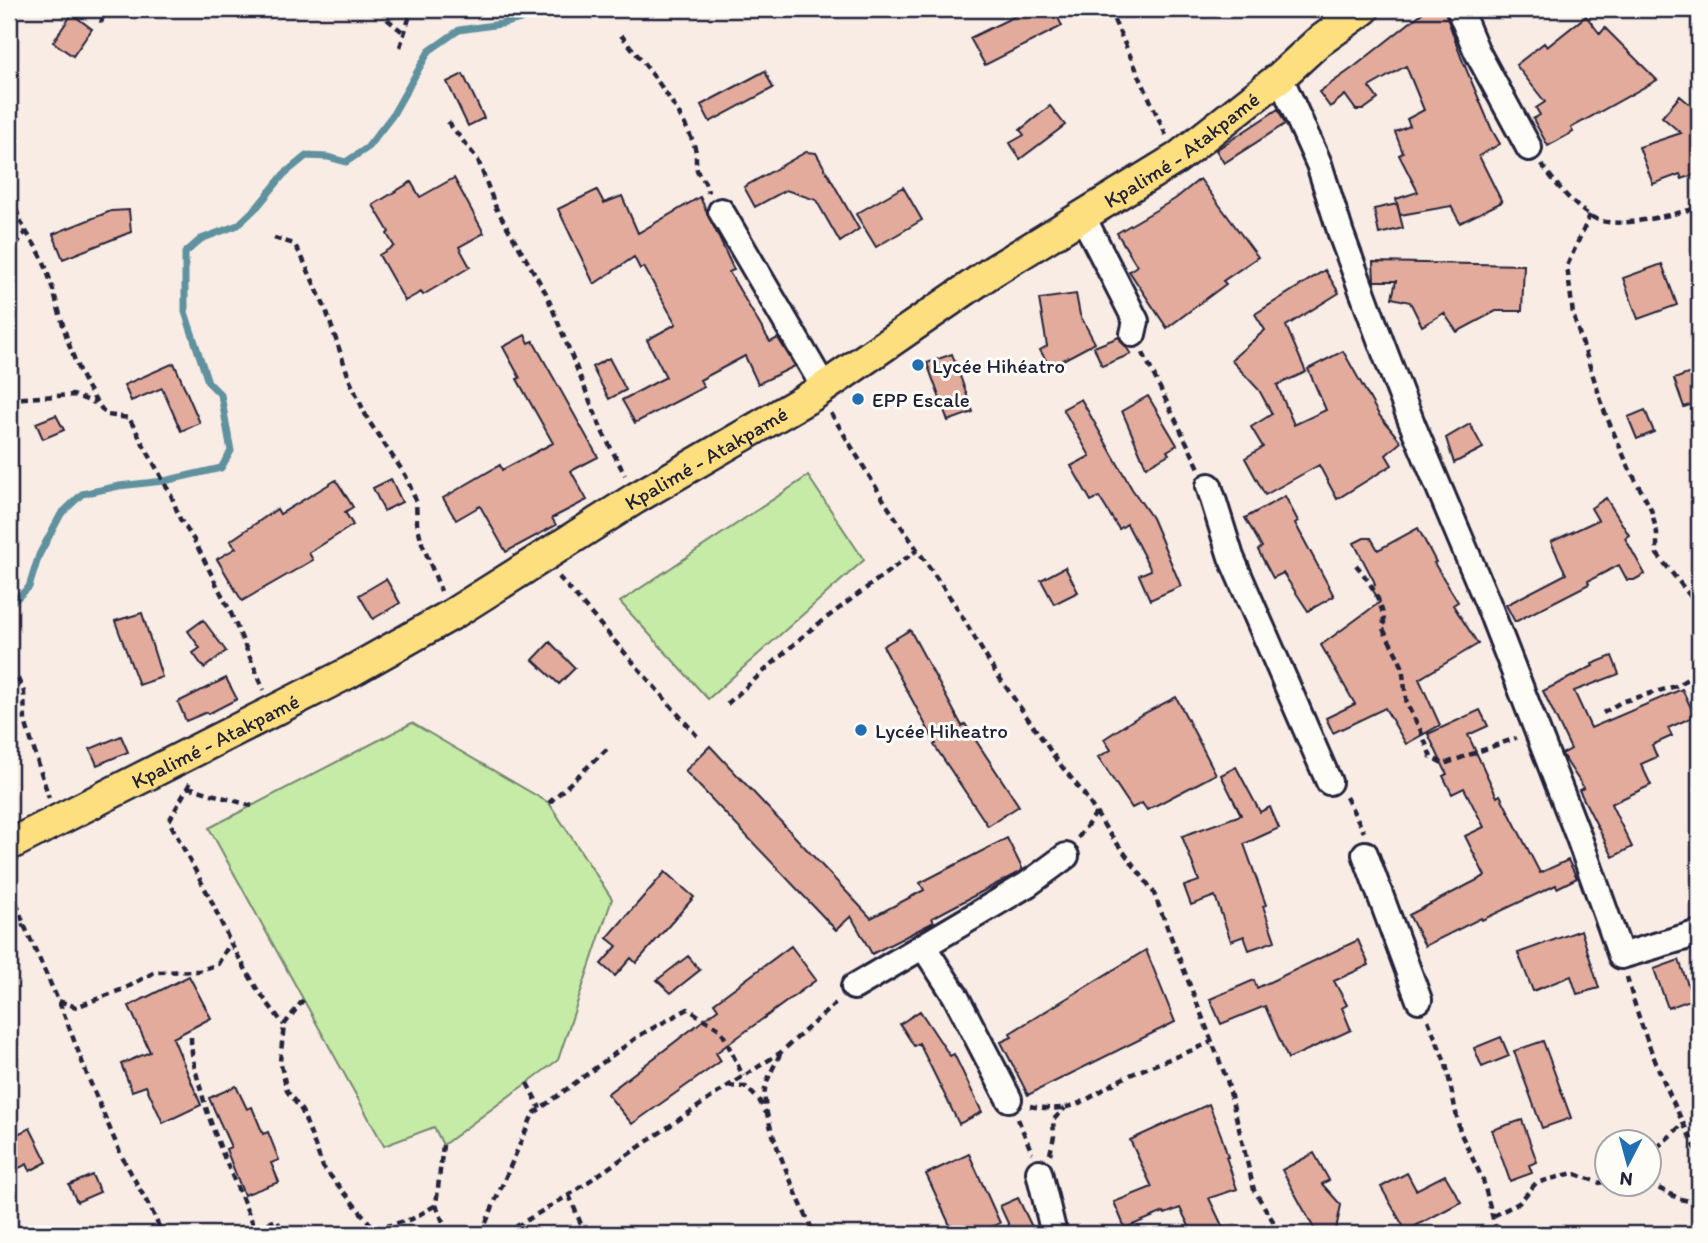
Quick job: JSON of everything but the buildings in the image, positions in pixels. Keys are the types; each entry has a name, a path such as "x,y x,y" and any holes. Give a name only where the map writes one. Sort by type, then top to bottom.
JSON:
{"main road":[{"name":"Kpalimé - Atakpamé","path":"9,845 348,673 451,615 636,498 819,391 993,271 1177,158 1317,43 1364,9"}],"street":[{"path":"1459,9 1477,52 1529,148"},
{"path":"1280,76 1319,164 1341,234 1413,426 1537,730 1621,956 1699,933"},
{"path":"721,211 819,391"},
{"path":"1083,218 1136,321 1133,334"},
{"path":"1209,486 1231,557 1329,782"},
{"path":"1365,854 1419,1000"},
{"path":"854,988 1028,884 1066,856"},
{"path":"923,946 955,995 1009,1099"},
{"path":"1039,1172 1054,1234"}],"path":[{"path":"101,23 105,9"},
{"path":"381,9 388,20 404,33"},
{"path":"400,47 412,9"},
{"path":"1109,9 1177,158"},
{"path":"621,35 646,65 682,120 696,149 698,171 706,181 708,195 721,211"},
{"path":"448,122 478,160 496,208 546,293 604,435 636,498"},
{"path":"1529,148 1568,197 1598,220 1619,223 1699,208"},
{"path":"9,186 26,231 44,262 69,346 82,378 96,403 107,415 129,418 230,611 272,710"},
{"path":"1590,215 1567,266 1573,314 1605,413 1629,468 1651,509 1657,533 1657,554 1699,607"},
{"path":"9,255 26,231"},
{"path":"274,237 294,244 302,255 326,310 350,381 368,420 406,476 416,501 417,523 422,542 451,615"},
{"path":"1133,334 1209,486"},
{"path":"819,391 888,507 956,606 992,667 1153,891 1227,1080 1254,1190 1281,1234"},
{"path":"9,399 72,395 96,403"},
{"path":"727,704 809,631 917,550"},
{"path":"544,557 577,600 697,736"},
{"path":"1356,565 1367,578 1384,616 1382,627 1402,666 1407,705 1431,757 1444,764 1537,730"},
{"path":"9,671 18,679 24,692 25,721 57,822"},
{"path":"1603,713 1620,702 1676,686 1699,672"},
{"path":"549,803 608,748"},
{"path":"194,751 194,768 188,787 169,821 230,942 257,989 284,1026"},
{"path":"1329,782 1343,791 1364,828 1365,854"},
{"path":"188,787 252,806"},
{"path":"1066,856 1096,813"},
{"path":"9,880 24,925 59,1001 121,1155 162,1234"},
{"path":"9,928 24,925"},
{"path":"59,1001 76,1007 126,988 155,972 199,971 218,964 230,942"},
{"path":"1621,956 1638,1020 1699,1155"},
{"path":"493,1234 517,1226 569,1195 780,1053 854,988"},
{"path":"303,1000 284,1026 280,1061 287,1091 302,1111 323,1167 376,1233 412,1219 436,1205"},
{"path":"1419,1000 1446,1064 1460,1132 1483,1180 1497,1234"},
{"path":"481,1234 533,1114 640,1035 688,1009 721,1030 743,1076"},
{"path":"191,1037 194,1074 210,1123 255,1228 276,1220 283,1234"},
{"path":"1009,1099 1042,1108 1066,1108 1088,1101 1130,1075 1212,1042"},
{"path":"768,1118 765,1090 780,1053"},
{"path":"527,1083 540,1108"},
{"path":"728,1086 746,1087 760,1100 782,1162 814,1234"},
{"path":"1009,1099 1039,1172"},
{"path":"1039,1172 1050,1156 1054,1136 1053,1120 1066,1108"},
{"path":"1662,1143 1683,1124"},
{"path":"443,1145 436,1205 448,1234"},
{"path":"1493,1216 1520,1203 1536,1183 1573,1173 1592,1180"},
{"path":"1662,1190 1680,1199 1699,1203"},
{"path":"569,1195 585,1234"}],"green space":[{"path":"808,476 864,560 708,699 620,602"},
{"path":"412,723 549,803 612,899 558,1060 443,1145 434,1127 384,1146 209,828"}],"waterway":[{"path":"9,600 14,601 29,587 39,555 61,514 82,494 119,486 164,481 221,468 231,451 221,395 208,382 185,312 185,253 201,239 238,225 258,206 284,174 306,156 328,157 346,162 367,148 392,116 429,51 459,30 501,24 560,9"}],"place":[{"name":"Lycée Hihéatro","path":"918,365"},
{"name":"EPP Escale","path":"858,399"},
{"name":"Lycée Hiheatro","path":"861,730"}]}
